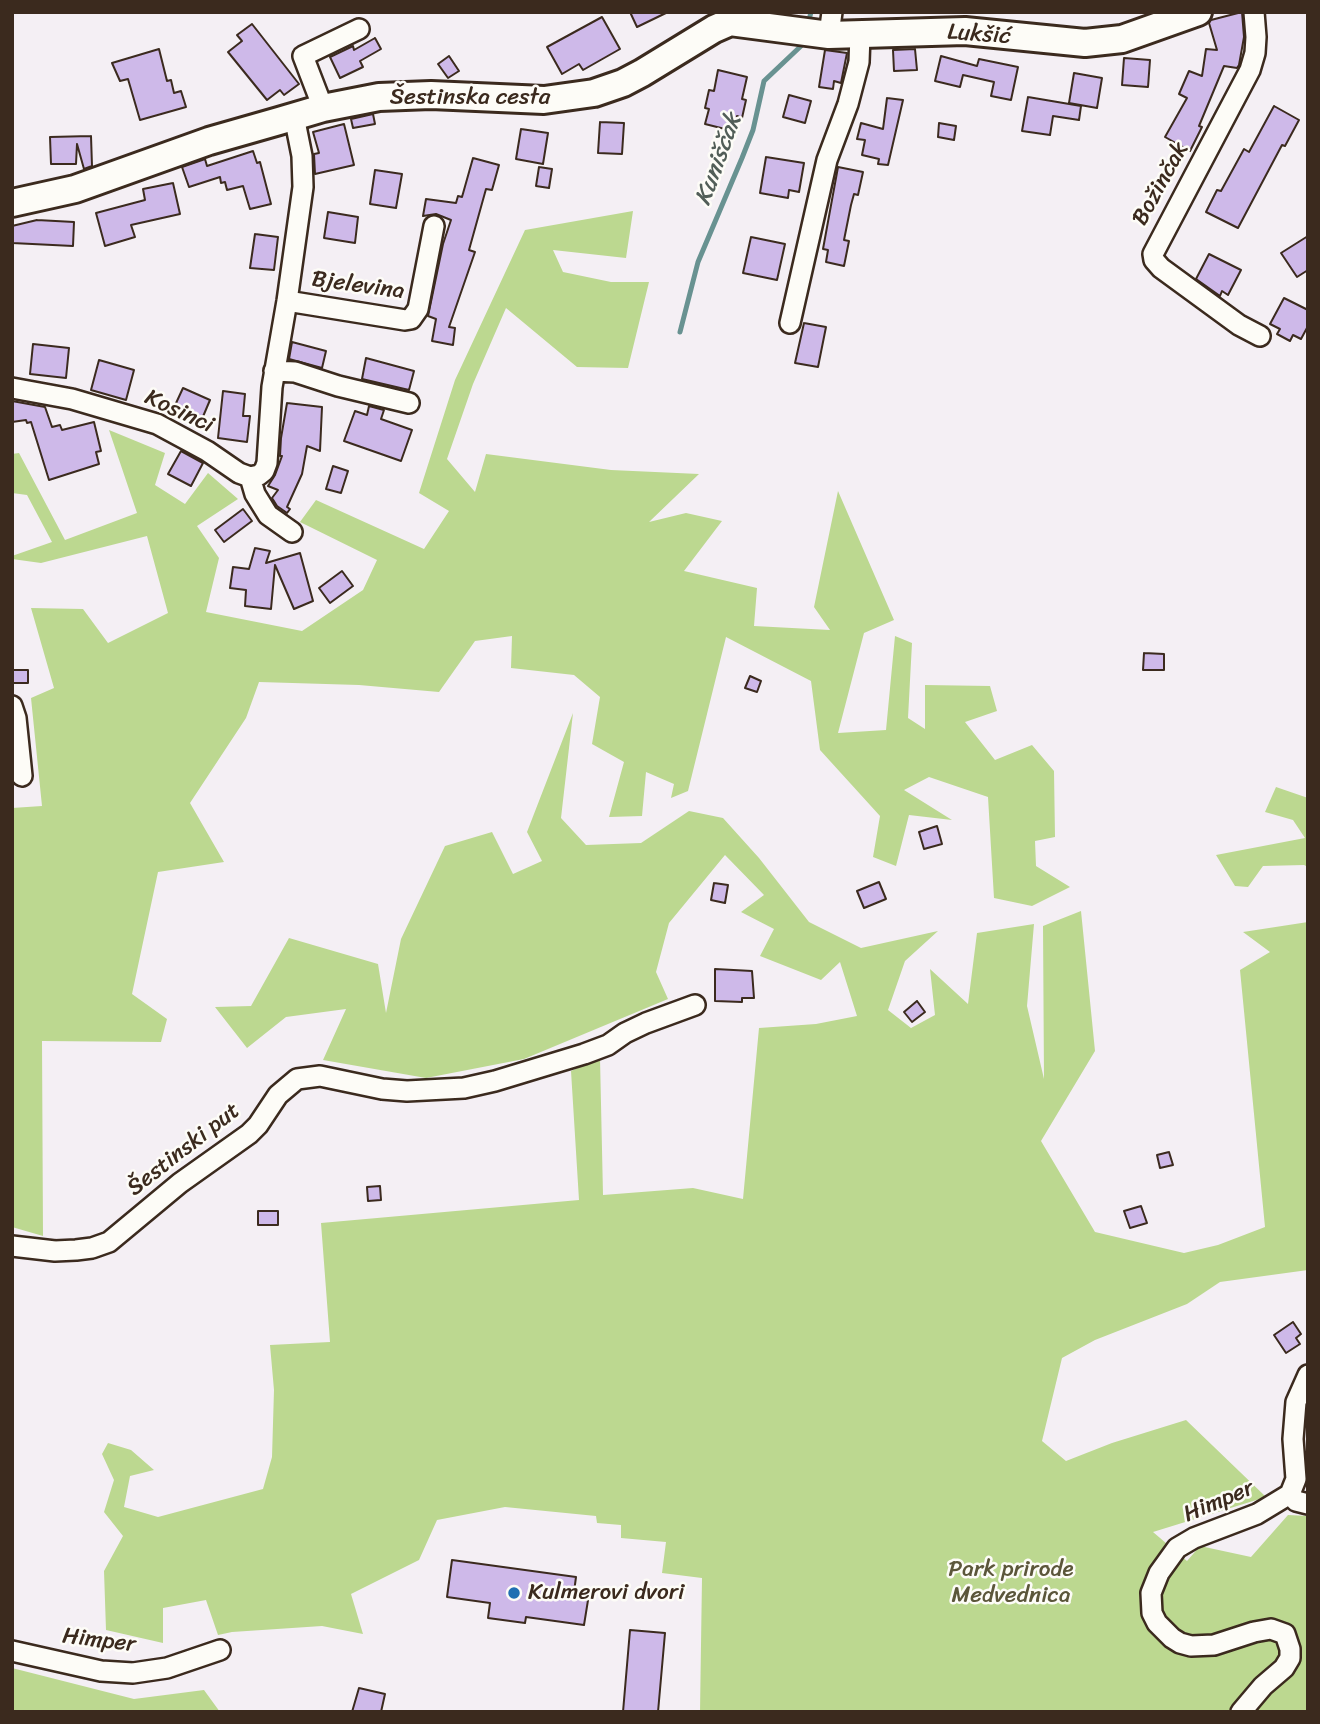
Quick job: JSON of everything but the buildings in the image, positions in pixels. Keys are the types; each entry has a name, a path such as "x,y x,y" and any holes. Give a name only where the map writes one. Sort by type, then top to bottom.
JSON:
{"main road":[{"name":"Lukšić","path":"818,28 860,35 965,31 1040,40 1098,42 1122,39 1198,12"},
{"name":"Šestinska cesta","path":"12,203 75,189 209,141 323,108 379,97 431,94 523,100 578,97 623,83 730,22 818,28"}],"street":[{"name":"Božinčak","path":"1254,12 1255,53 1250,71 1153,254 1154,260 1161,268 1239,325 1260,336"},
{"path":"323,108 303,56 359,29"},
{"path":"790,323 827,160 859,62 860,35"},
{"name":"Bjelevina","path":"250,477 264,471 267,463 274,371 287,301 304,177 294,116"},
{"name":"Bjelevina","path":"287,301 411,319 418,309 434,226"},
{"path":"274,371 295,372 338,386 409,403"},
{"name":"Kosinci","path":"12,388 72,399 157,424 207,451 239,474 250,477"},
{"path":"250,477 268,515 292,533"},
{"path":"12,706 16,718 22,776"},
{"name":"Šestinski put","path":"12,1246 76,1250 109,1242 180,1183 249,1134 278,1095 297,1079 320,1076 382,1089 407,1091 464,1088 584,1054 608,1045 635,1028 695,1005"},
{"name":"Himper","path":"1241,1712 1263,1686 1284,1668 1290,1658 1289,1641 1285,1634 1271,1629 1214,1645 1191,1646 1172,1638 1157,1623 1150,1602 1153,1584 1169,1556 1194,1538 1257,1514 1290,1494 1296,1479 1293,1439 1296,1402 1298,1392 1308,1375"},
{"name":"Himper","path":"1290,1494 1296,1501 1308,1504"},
{"name":"Himper","path":"12,1651 101,1671 133,1673 167,1668 220,1650"}],"green space":[{"path":"633,211 626,258 553,250 563,272 611,282 649,282 628,368 577,367 506,308 473,384 447,459 475,492 486,454 611,470 699,474 649,522 686,513 722,521 684,571 757,588 754,626 830,630 814,607 838,491 894,620 864,633 838,733 886,730 895,636 912,643 908,718 925,729 925,685 990,686 997,711 965,722 995,760 1032,745 1054,771 1055,837 1035,841 1036,866 1070,887 1032,906 994,898 988,797 929,777 904,790 952,820 909,815 896,866 873,857 880,816 820,750 811,681 726,637 688,791 671,798 674,784 646,772 642,816 609,817 624,762 592,744 600,697 574,675 511,668 512,636 475,641 439,692 359,685 259,682 246,718 190,803 224,862 158,872 132,994 167,1019 161,1042 42,1041 43,1236 12,1227 12,808 42,806 31,698 54,688 31,608 83,609 108,643 168,613 147,536 41,563 12,559 12,556 52,542 27,495 12,493 12,454 19,453 65,540 137,513 109,430 165,453 155,485 185,504 208,473 238,499 197,526 219,558 206,612 302,631 363,590 377,560 300,522 316,500 424,549 449,511 419,493 455,380 525,230"},
{"name":"Park prirode Medvednica","path":"573,713 561,818 586,845 641,843 689,811 723,818 759,858 809,922 861,948 938,931 905,961 888,1010 911,1028 935,1015 930,969 968,1004 977,933 1034,924 1027,1006 1044,1079 1043,926 1081,911 1095,1051 1041,1141 1095,1232 1184,1253 1218,1245 1265,1227 1240,970 1270,952 1243,932 1308,922 1308,1270 1220,1282 1187,1304 1095,1340 1062,1358 1042,1441 1066,1461 1112,1443 1186,1420 1266,1497 1153,1532 1187,1561 1200,1546 1251,1557 1288,1515 1308,1516 1308,1712 700,1712 702,1578 662,1573 666,1542 621,1538 621,1525 597,1523 596,1516 505,1507 437,1520 419,1560 351,1594 363,1634 322,1626 218,1635 206,1600 163,1608 163,1643 106,1630 104,1571 123,1536 104,1512 114,1480 102,1454 108,1443 131,1450 154,1470 130,1476 124,1507 158,1517 263,1489 272,1457 274,1390 270,1345 330,1342 321,1223 579,1200 571,1071 600,1058 603,1195 693,1188 743,1199 759,1028 816,1024 857,1016 840,962 821,980 760,956 774,929 741,912 764,895 725,855 669,923 656,972 668,999 524,1059 426,1078 323,1060 346,1009 286,1017 247,1048 215,1007 251,1006 289,938 378,964 386,1013 401,939 445,846 492,832 513,874 542,861 527,832"},
{"path":"1276,787 1308,798 1308,867 1263,866 1248,887 1235,886 1216,855 1305,838 1293,820 1265,812"},
{"path":"12,1668 134,1699 204,1690 220,1712 12,1712"}],"waterway":[{"name":"Kuniščak","path":"808,24 811,12"},
{"name":"Kuniščak","path":"680,332 698,262 753,130 764,81 801,46 803,40"}],"place":[{"name":"Kulmerovi dvori","path":"514,1593"}]}
